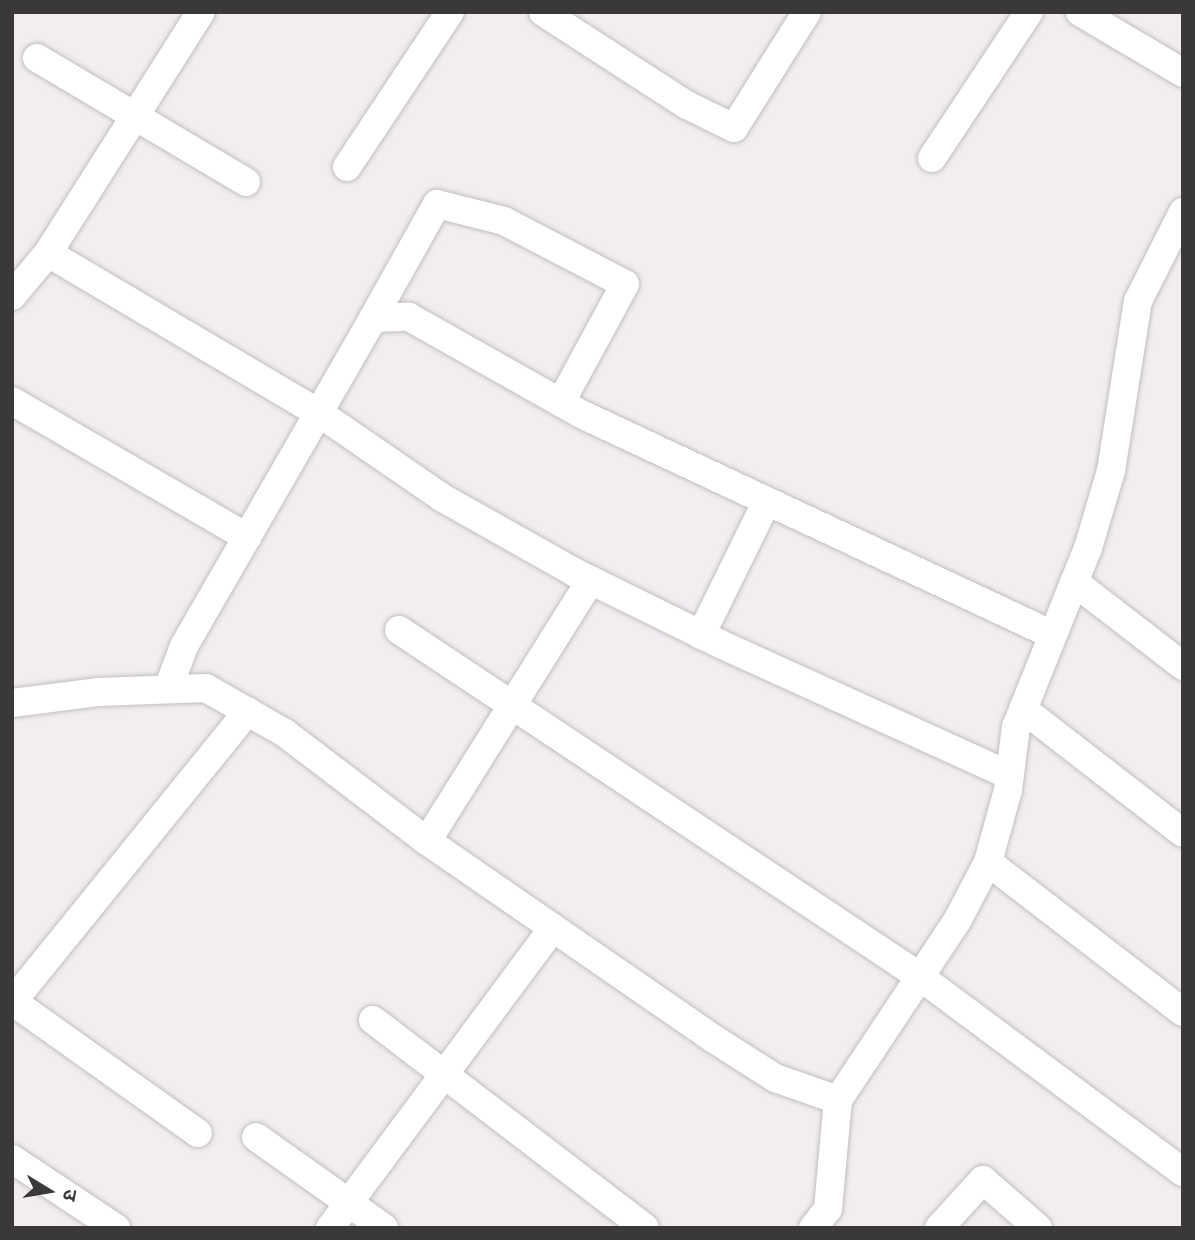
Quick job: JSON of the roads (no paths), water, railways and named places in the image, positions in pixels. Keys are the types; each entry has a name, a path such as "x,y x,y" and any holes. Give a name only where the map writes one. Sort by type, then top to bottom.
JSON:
{"street":[{"path":"12,296 48,253 201,12"},
{"path":"347,167 450,12"},
{"path":"543,12 687,105 734,128 807,12"},
{"path":"932,158 1029,12"},
{"path":"1080,12 1183,73"},
{"path":"37,58 133,118 246,182"},
{"path":"168,689 184,646 437,204 504,221 625,284 561,402"},
{"path":"829,1222 838,1100 957,920 988,862 1023,709 1074,582 1111,471 1138,301 1183,212"},
{"path":"48,253 319,413 441,497 591,580 701,635 1009,775"},
{"path":"373,318 409,317 561,402 1053,635"},
{"path":"12,401 247,537"},
{"path":"701,635 767,501"},
{"path":"427,841 591,580"},
{"path":"1074,582 1183,666"},
{"path":"399,630 919,976 1183,1172"},
{"path":"12,703 206,688 285,733 427,841 775,1078 838,1100"},
{"path":"1023,709 1183,834"},
{"path":"198,1133 13,1001 248,711"},
{"path":"988,862 1183,1012"},
{"path":"330,1228 553,928"},
{"path":"373,1020 645,1228"},
{"path":"256,1137 384,1228"},
{"path":"12,1159 116,1228"},
{"path":"939,1228 984,1180 1038,1228"}]}
